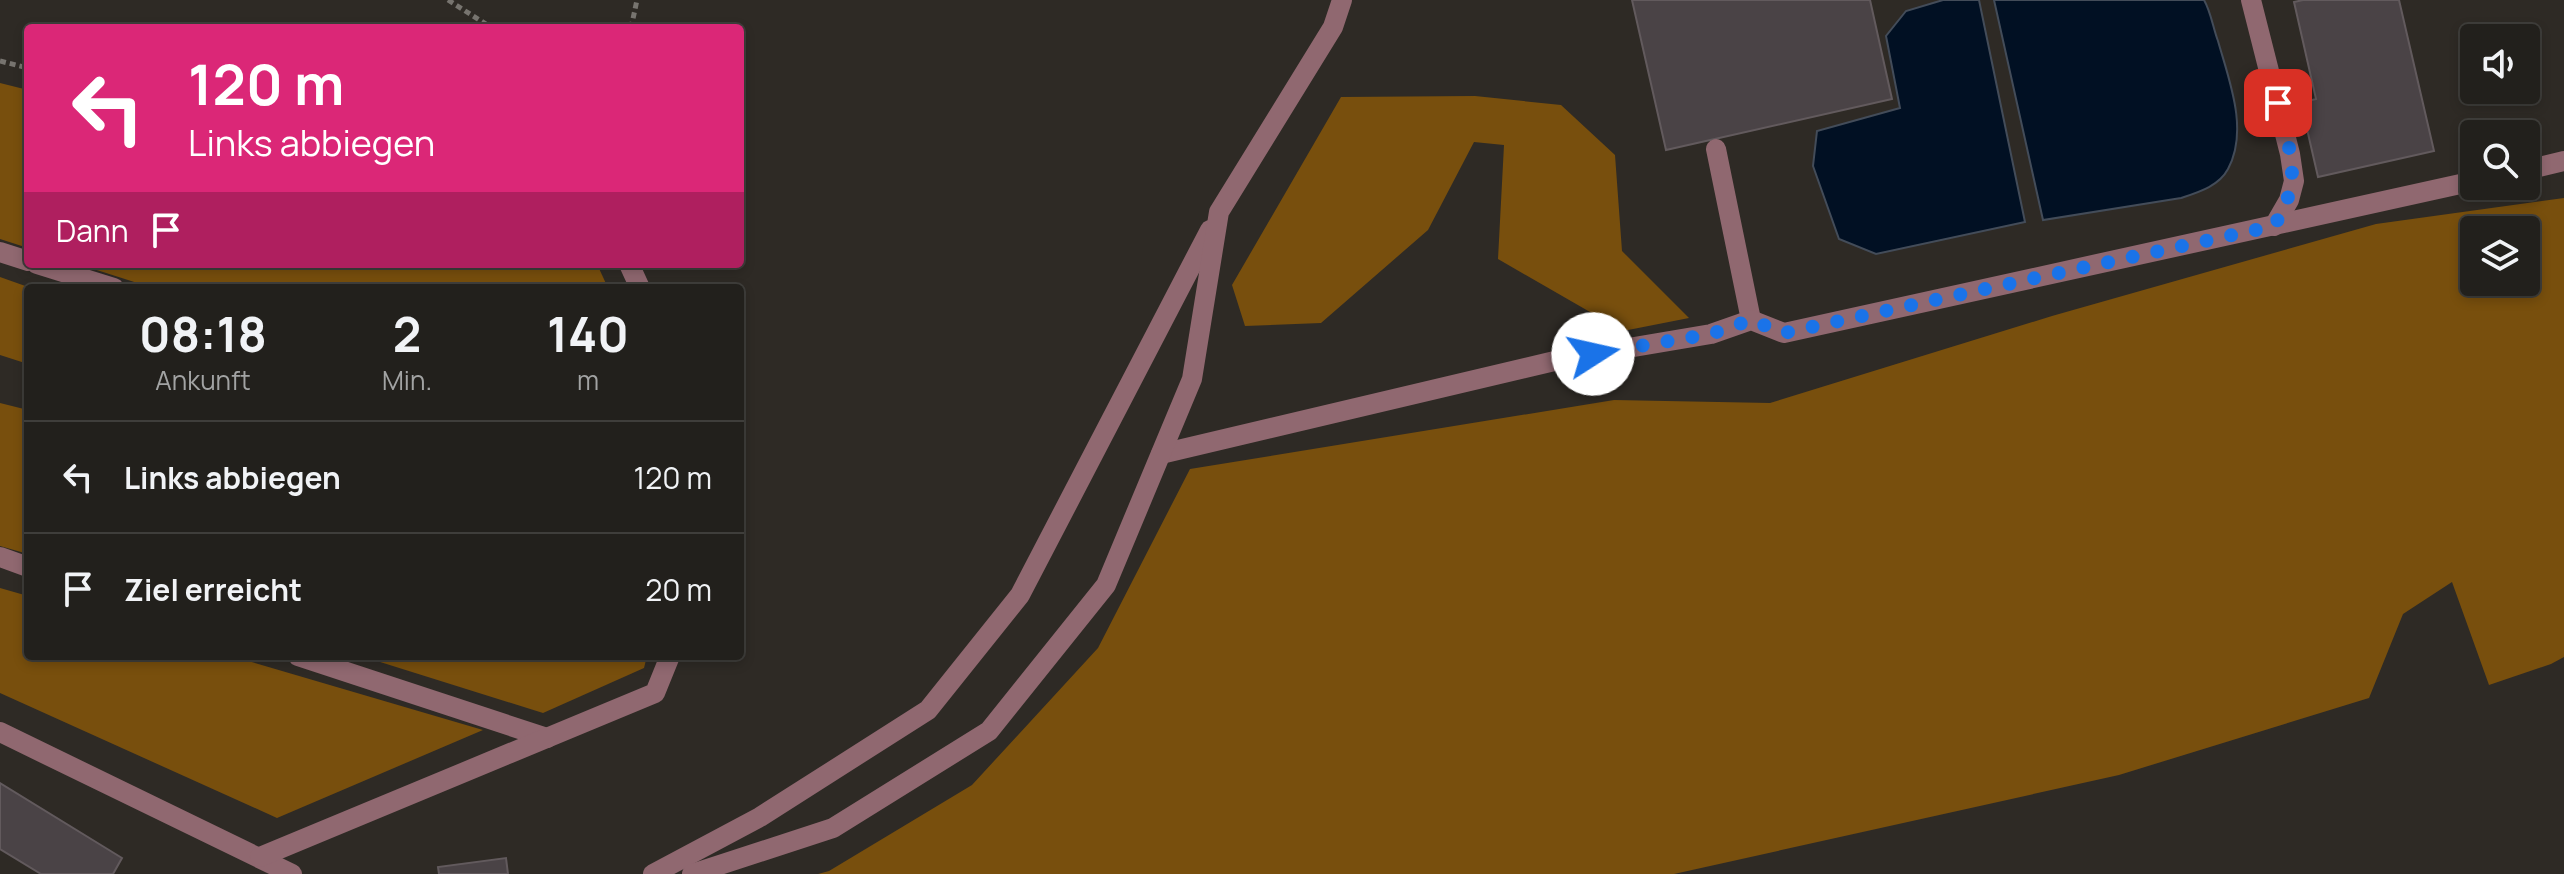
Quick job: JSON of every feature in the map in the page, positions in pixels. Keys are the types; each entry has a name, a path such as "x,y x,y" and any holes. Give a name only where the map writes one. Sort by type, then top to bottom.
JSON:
{"lane":[{"path":"653,874 760,817 928,710 1020,595 1219,212 1333,27 1342,0"},
{"path":"2251,0 2294,181 2289,200 2274,226"},
{"path":"1716,149 1751,320"},
{"path":"2540,167 2564,161"},
{"path":"1161,454 1563,359 1711,334 1751,320 1784,333 2460,184"},
{"path":"692,874 833,828 989,731 1106,585 1192,379 1219,212"},
{"path":"0,252 24,260"},
{"path":"50,268 101,284"},
{"path":"0,557 24,566"},
{"path":"310,660 547,738"},
{"path":"260,857 655,693 668,660"},
{"path":"0,732 292,874"}],"path":[{"path":"448,0 486,24"},
{"path":"632,24 637,0"},
{"path":"0,61 24,67"}],"shaded area":[{"path":"0,83 24,89 24,247 0,239"},
{"path":"1475,96 1561,105 1615,155 1622,251 1689,318 1623,331 1498,259 1504,145 1474,142 1428,230 1321,323 1245,326 1232,285 1341,97"},
{"path":"2564,198 2564,657 2489,685 2452,582 2403,614 2369,698 2119,775 1674,874 818,874 829,871 972,785 1098,648 1190,469 1614,400 1770,403 2052,316 2376,224"},
{"path":"90,268 599,268 606,284 140,284"},
{"path":"0,277 24,286 24,363 0,355"},
{"path":"0,403 24,409 24,553 0,546"},
{"path":"0,588 24,595 24,660 245,660 483,730 277,818 0,693"},
{"path":"374,660 646,660 644,668 543,713"}],"water":[{"path":"1943,0 1979,0 2025,222 1876,254 1839,239 1813,166 1817,131 1900,108 1886,36 1906,11"},
{"path":"1994,0 2204,0 2227,72 2237,122 2234,154 2224,175 2208,188 2181,198 2043,220"}],"building":[{"path":"1632,0 1870,0 1892,99 1666,150"},
{"path":"2399,0 2434,151 2318,177 2301,103 2316,99 2294,2"},
{"path":"0,783 122,858 113,874 41,874 0,849"},
{"path":"506,858 508,874 439,874 438,867"}],"route":[{"path":"1593,354 1711,334 1751,320 1784,333 2274,226 2289,200 2294,181 2278,103"}]}
